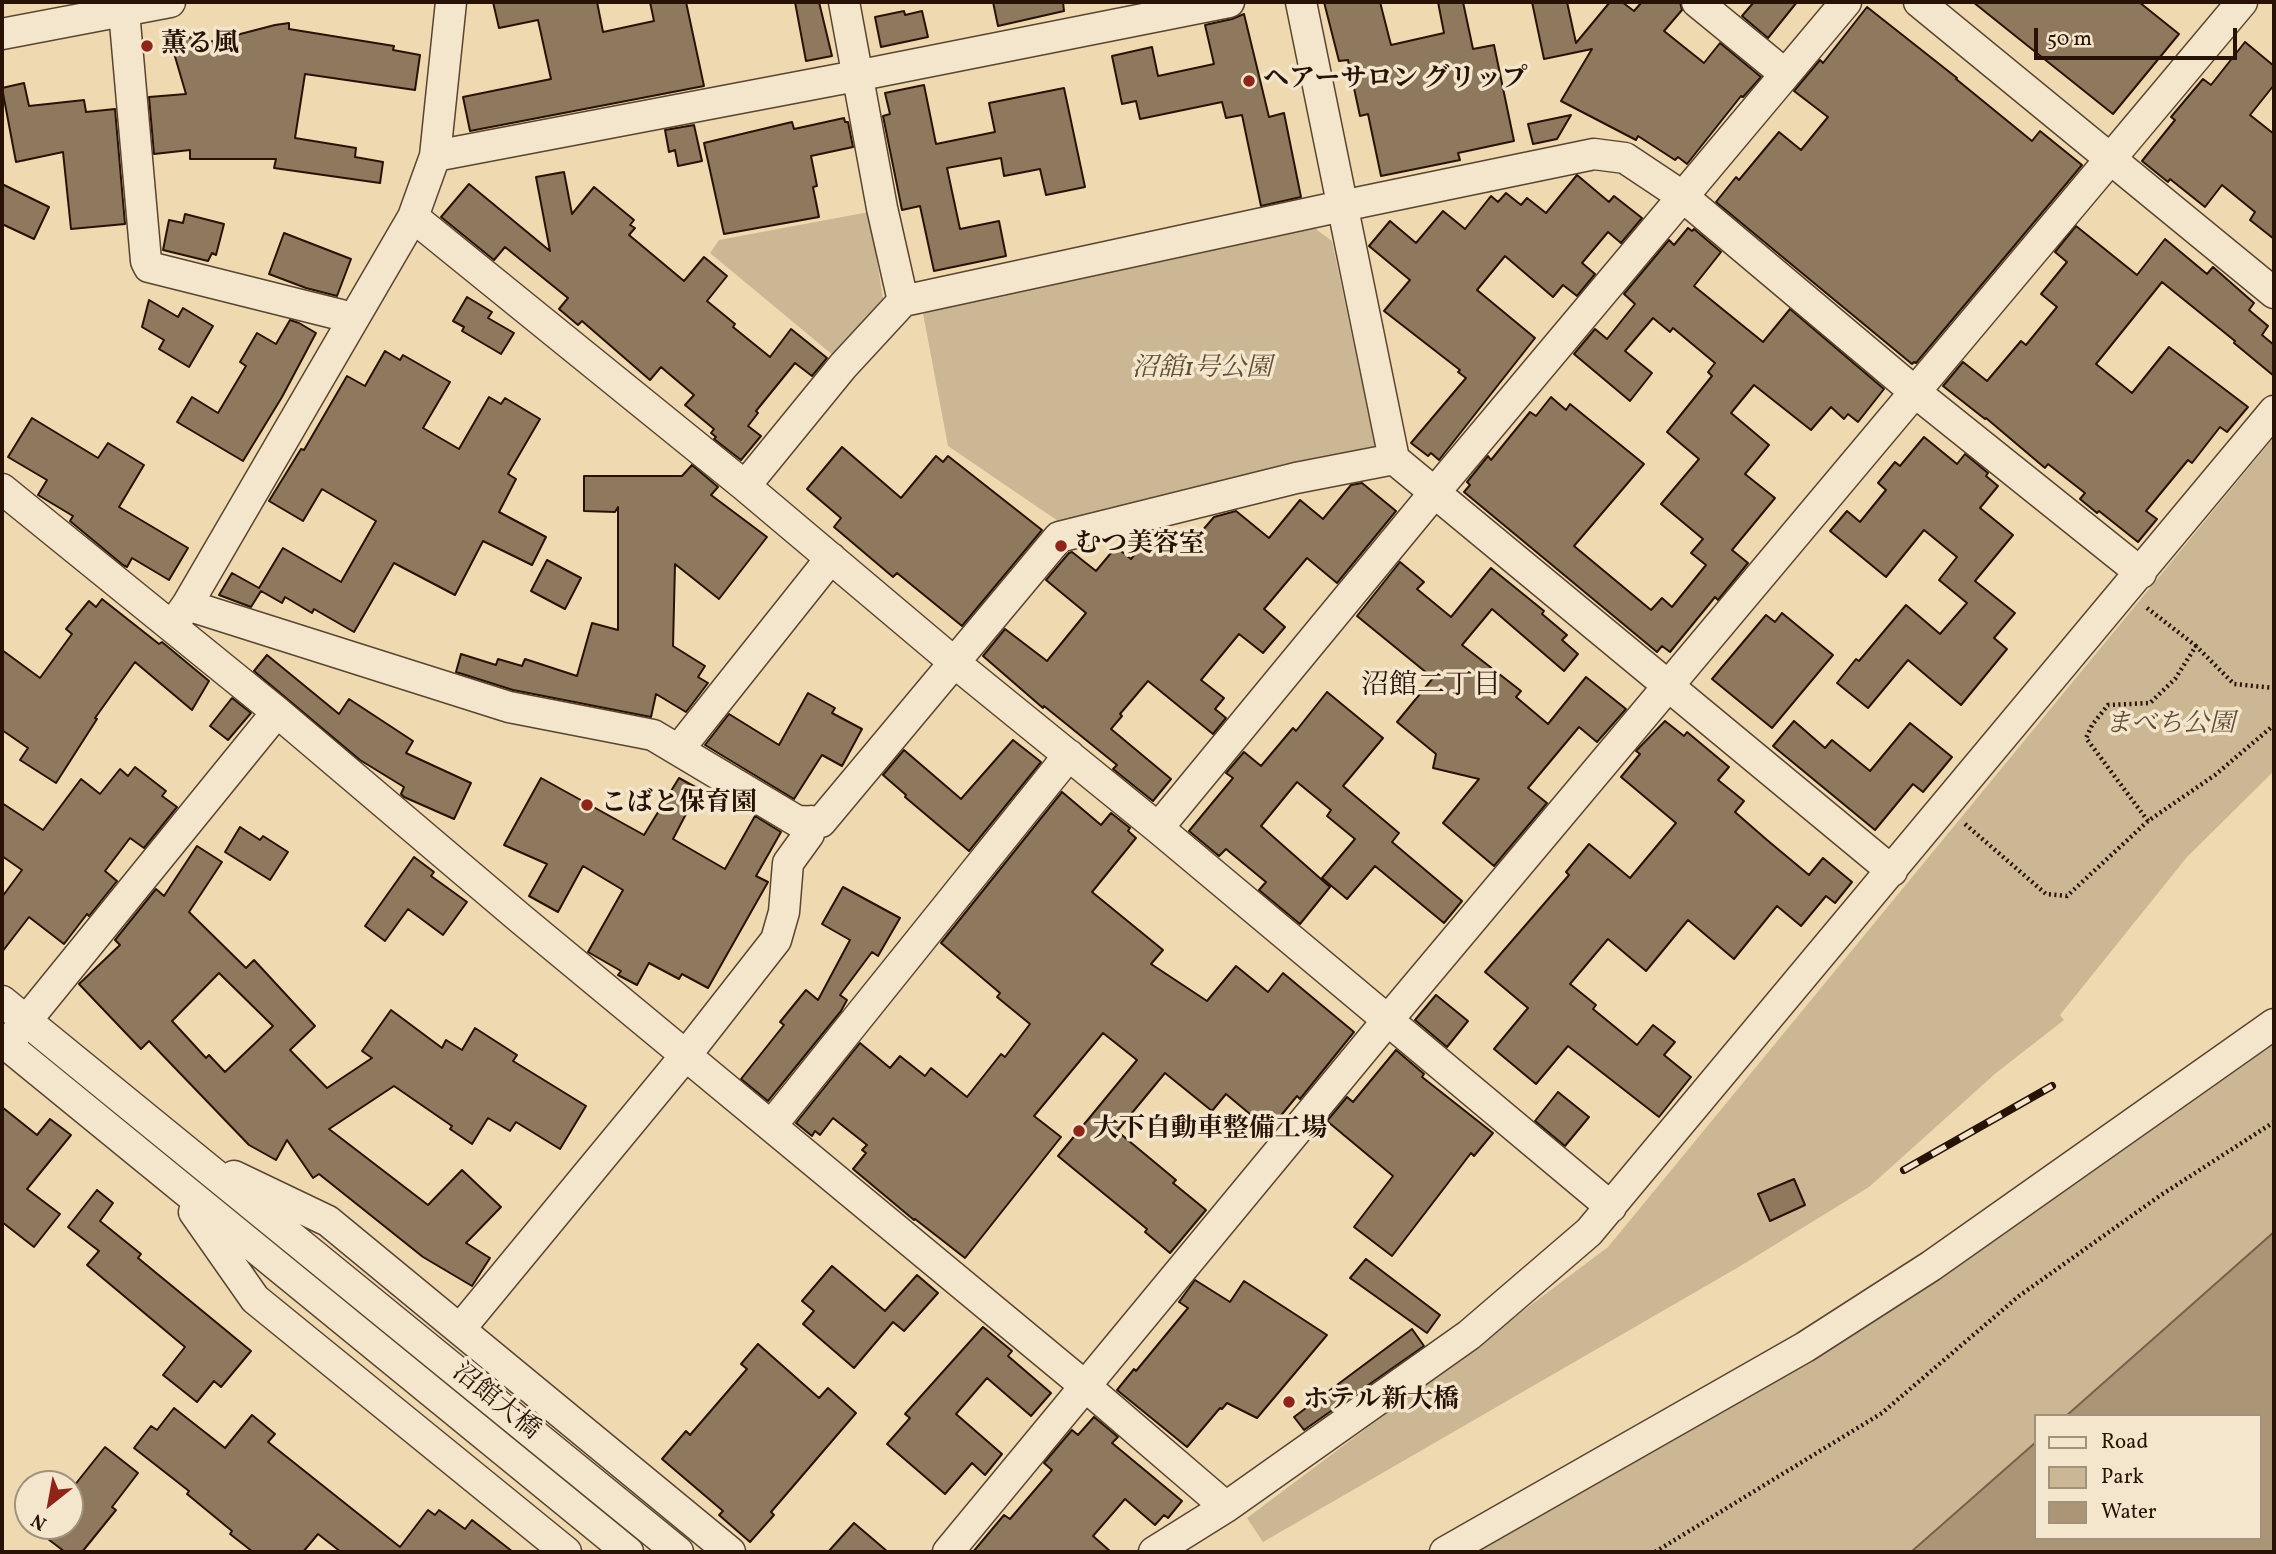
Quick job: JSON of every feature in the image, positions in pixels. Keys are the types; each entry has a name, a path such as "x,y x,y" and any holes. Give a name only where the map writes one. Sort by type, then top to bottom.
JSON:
{"street":[{"path":"2,34 170,2"},
{"path":"179,616 413,217 435,156 451,2"},
{"path":"844,2 856,76 902,301"},
{"path":"435,156 1229,2"},
{"path":"1301,2 1394,459 1892,871"},
{"path":"1697,2 1786,74"},
{"path":"1158,828 1435,492 1846,2"},
{"path":"1919,2 2274,293"},
{"path":"948,1552 1387,1021 2242,2"},
{"path":"124,11 146,261 149,267 353,318"},
{"path":"745,486 843,366 902,301 1594,154 1625,158 1682,197 1915,392 2141,573"},
{"path":"413,217 745,486 1611,1207"},
{"path":"1154,1552 1226,1507 1469,1335 1589,1231 1946,807 2274,411"},
{"path":"179,616 509,707 653,734 797,821 821,822 1059,537 1296,478 1394,459"},
{"path":"2,489 179,616 277,712 1085,1386 1226,1507"},
{"path":"679,750 831,558"},
{"path":"3,1046 277,712"},
{"path":"771,1126 1069,755"},
{"path":"460,1329 686,1055 776,940 784,912 788,863 808,834 811,821"},
{"path":"2,1001 190,1154 328,1221 730,1552"},
{"path":"1445,1552 1805,1347 1942,1258 2274,1024"},
{"name":"沼館大橋","path":"3,1046 628,1552"},
{"name":"沼館大橋","path":"190,1154 678,1552"},
{"path":"174,1183 255,1299 566,1552"}],"path":[{"path":"2147,608 2196,646 2234,684 2274,688"},
{"path":"2148,821 2086,738 2092,725 2108,705 2150,703 2175,679 2196,646"},
{"path":"1946,807 2046,894 2067,896 2148,821 2215,775 2274,724"},
{"path":"1655,1552 1882,1413 2019,1296 2161,1195 2274,1122"}],"green space":[{"path":"869,212 883,298 834,356 710,253 719,240"},
{"name":"沼舘1号公園","path":"1309,224 1332,241 1375,445 1369,456 1061,523 948,446 922,308"},
{"name":"まべち公園","path":"2274,437 2274,771 2187,857 2060,1015 2064,1020 1996,1073 1869,1187 1737,1268 1263,1542 1247,1518 1608,1247"},
{"path":"2274,1036 2274,1232 2068,1414 2035,1414 2035,1443 1911,1552 1474,1552"}],"water":[{"path":"2274,1232 2274,1552 1911,1552 2035,1443 2035,1540 2262,1540 2262,1414 2068,1414"}],"building":[{"path":"493,2 597,2 603,32 654,21 650,2 686,2 704,86 470,131 463,97 551,79 538,20 499,28"},
{"path":"795,2 819,2 832,56 806,61"},
{"path":"993,2 1063,2 1064,11 998,26"},
{"path":"1324,2 1380,2 1391,45 1444,33 1438,2 1463,2 1473,49 1494,45 1514,141 1458,153 1460,160 1381,176 1368,114 1360,116 1348,60 1339,61"},
{"path":"1532,2 1567,2 1576,43 1610,2 1622,2 1634,11 1642,2 1680,2 1682,10 1664,31 1704,63 1720,43 1761,77 1743,97 1741,96 1687,164 1678,157 1675,160 1638,136 1636,140 1561,101 1592,49 1544,59"},
{"path":"1754,2 1797,2 1768,38 1742,16"},
{"path":"1973,2 2139,2 2179,34 2113,114"},
{"path":"1867,7 2032,141 2040,131 2082,165 1916,363 1912,364 1716,202 1736,177 1739,180 1779,132 1801,150 1828,117 1794,91 1820,60 1823,63"},
{"path":"904,11 905,15 922,11 928,37 881,47 875,17"},
{"path":"1244,14 1269,117 1284,113 1301,197 1261,206 1242,115 1226,118 1222,102 1140,119 1136,101 1122,104 1112,56 1152,47 1158,76 1214,64 1205,25"},
{"path":"289,23 289,29 394,46 393,50 420,55 415,90 305,74 295,138 356,148 355,157 383,162 380,183 274,168 276,159 190,159 190,150 154,154 149,97 186,94 171,43 195,36 198,45"},
{"path":"2245,42 2274,66 2274,85 2250,115 2274,134 2274,239 2250,220 2255,212 2222,185 2205,207 2142,161 2175,120 2171,117 2203,79 2211,85"},
{"path":"24,83 29,106 84,100 86,112 115,109 125,224 71,229 63,152 16,162 2,88"},
{"path":"924,85 936,144 995,132 989,103 1064,88 1085,187 1046,195 1040,169 1004,176 1001,158 947,168 960,229 999,221 1006,256 934,271 920,206 902,210 883,116 890,114 885,93"},
{"path":"1571,115 1557,139 1533,144 1528,124"},
{"path":"844,118 845,122 848,122 853,147 811,156 819,217 724,234 704,143 792,122 794,129"},
{"path":"694,125 702,161 678,166 675,150 669,152 665,130"},
{"path":"564,172 572,214 594,187 634,220 630,225 635,228 629,235 684,281 704,257 727,276 707,301 735,324 733,327 770,357 791,329 827,358 812,376 795,363 756,411 758,413 748,426 761,436 741,460 714,439 716,437 711,433 714,429 685,405 694,395 661,367 650,380 582,321 578,325 559,309 568,298 505,247 494,260 441,217 469,184 550,251 536,177"},
{"path":"1577,175 1609,202 1614,196 1642,218 1621,243 1608,232 1582,263 1595,274 1577,296 1563,285 1553,297 1505,256 1477,290 1535,338 1439,460 1431,453 1428,456 1411,443 1466,378 1458,372 1460,370 1384,311 1410,280 1369,246 1390,221 1416,243 1443,211 1465,229 1491,196 1498,202 1506,193 1521,205 1527,198 1546,213"},
{"path":"2,184 49,207 34,239 2,224"},
{"path":"185,214 224,224 216,255 212,253 208,261 163,250 169,220 183,223"},
{"path":"2076,226 2137,275 2165,239 2207,274 2213,267 2254,303 2249,310 2268,326 2262,335 2274,345 2274,376 2162,282 2096,364 2132,393 2169,347 2248,407 2227,432 2220,427 2192,463 2188,460 2146,511 2157,519 2138,542 2080,499 2085,493 2048,464 2045,468 1943,386 1963,362 1987,381 2021,341 2026,345 2057,307 2041,294 2067,262 2055,252"},
{"path":"1688,228 1692,231 1694,229 1721,252 1694,286 1763,342 1790,309 1884,389 1858,422 1848,414 1844,419 1831,407 1811,430 1754,385 1731,413 1769,445 1745,474 1775,498 1732,550 1748,563 1718,600 1715,597 1670,652 1662,646 1657,652 1464,492 1470,485 1467,482 1488,456 1491,460 1530,412 1536,416 1551,397 1566,410 1570,404 1644,464 1574,546 1651,610 1662,598 1672,607 1706,565 1691,553 1703,539 1661,504 1699,459 1667,432 1712,376 1708,372 1715,363 1673,328 1670,332 1653,318 1625,351 1652,373 1630,401 1574,354 1595,329 1607,339 1635,304 1624,294 1669,240 1674,245"},
{"path":"284,233 351,259 337,296 269,274"},
{"path":"467,297 492,312 488,318 514,333 501,354 462,331 464,327 453,321"},
{"path":"149,300 178,317 183,308 213,326 189,367 159,349 164,340 142,327"},
{"path":"290,320 316,333 282,397 243,461 177,422 192,397 218,413 246,366 240,362 257,333 276,344"},
{"path":"385,351 400,360 403,355 450,382 423,428 459,449 489,397 501,404 505,398 540,419 508,474 516,479 499,512 546,537 532,565 483,541 455,595 394,563 354,632 314,609 312,613 285,597 282,603 261,591 251,607 219,595 232,573 259,588 283,548 341,582 376,521 322,489 303,521 269,501 301,449 304,450 347,376 365,386"},
{"path":"32,418 98,458 108,443 144,465 119,507 188,548 169,580 132,558 127,567 123,565 70,521 73,516 38,495 47,480 8,457"},
{"path":"1924,437 1957,464 1965,454 1988,473 1986,476 1998,486 1980,508 2013,535 1975,581 2015,613 1994,638 2007,649 1961,705 1908,660 1868,708 1837,683 1906,605 1940,634 1967,603 1939,580 1957,557 1924,530 1886,577 1830,531 1847,511 1860,522 1886,490 1878,483 1895,462 1900,466"},
{"path":"842,447 901,498 936,456 943,462 948,456 1042,530 962,626 897,573 893,577 834,527 841,518 807,489"},
{"path":"692,465 718,487 711,495 767,537 719,599 675,564 673,646 705,666 698,677 708,683 686,712 656,694 651,717 513,690 456,672 461,654 496,665 498,659 522,666 525,659 577,676 592,623 618,630 618,507 615,512 584,511 584,476 682,476"},
{"path":"1362,483 1396,511 1337,583 1307,558 1264,609 1285,627 1263,653 1239,634 1201,680 1224,698 1215,709 1226,718 1213,734 1148,681 1120,714 1122,716 1111,729 1171,779 1153,801 1113,769 1117,765 1044,706 1043,708 983,656 1005,629 1047,661 1086,613 1046,580 1069,553 1072,552 1096,571 1116,547 1131,559 1156,531 1183,553 1214,517 1236,511 1269,538 1300,500 1323,519 1351,485"},
{"path":"547,560 581,578 565,609 531,591"},
{"path":"1400,562 1424,582 1417,589 1451,617 1491,568 1544,611 1542,614 1567,635 1562,640 1578,654 1564,671 1492,609 1462,645 1521,691 1516,697 1548,724 1586,677 1626,709 1597,742 1579,727 1528,788 1547,803 1494,866 1443,823 1479,779 1433,768 1436,754 1397,722 1433,678 1357,616"},
{"path":"102,599 159,644 162,642 209,681 192,710 135,662 95,718 97,719 56,783 20,760 28,748 2,730 2,650 40,678 72,634 66,629 89,601 96,607"},
{"path":"1782,613 1833,655 1772,728 1712,679 1766,615 1775,622"},
{"path":"267,655 339,714 349,699 413,741 406,753 471,783 454,819 404,797 401,794 404,787 360,760 254,671"},
{"path":"1327,692 1383,738 1343,786 1399,833 1392,842 1462,901 1444,923 1375,866 1347,899 1322,878 1355,839 1327,816 1331,810 1297,782 1261,826 1330,887 1300,924 1259,890 1266,882 1226,849 1219,856 1189,831 1233,778 1226,773 1244,752 1261,766 1293,728 1296,731"},
{"path":"808,693 835,708 832,713 862,729 842,766 822,755 794,799 705,745 729,714 779,745"},
{"path":"232,698 251,713 228,740 210,726"},
{"path":"1665,721 1684,736 1687,732 1729,767 1718,780 1744,801 1735,812 1767,840 1809,875 1823,858 1852,882 1835,903 1826,896 1801,926 1777,906 1734,959 1688,920 1646,971 1608,939 1570,984 1596,1005 1593,1009 1637,1045 1653,1025 1675,1042 1664,1055 1691,1077 1659,1117 1568,1046 1536,1084 1494,1049 1528,1008 1485,972 1569,875 1566,872 1589,844 1630,878 1676,823 1621,777 1640,754 1636,751"},
{"path":"1794,721 1825,748 1832,740 1870,771 1910,723 1952,757 1923,792 1913,784 1875,830 1773,746"},
{"path":"1013,740 1041,762 969,851 883,775 904,750 961,799"},
{"path":"135,767 166,791 162,796 177,807 144,848 130,838 105,871 117,881 64,944 29,917 2,952 2,897 22,870 2,856 2,803 43,830 81,779 100,794 120,769 128,776"},
{"path":"541,778 644,835 679,778 699,789 673,839 725,869 755,816 781,832 756,876 768,882 708,988 682,974 679,979 649,963 637,985 618,975 621,971 588,952 623,890 583,866 558,912 529,896 547,864 504,845"},
{"path":"1062,792 1101,825 1111,813 1130,828 1128,831 1136,838 1092,892 1163,950 1151,964 1207,1001 1236,966 1268,992 1283,973 1354,1032 1300,1099 1297,1096 1269,1130 1226,1094 1212,1111 1165,1073 1117,1131 1176,1180 1173,1183 1206,1210 1170,1253 1145,1232 1147,1229 1058,1156 1137,1060 1103,1033 1034,1116 1061,1137 965,1258 853,1169 866,1153 862,1150 867,1145 833,1118 820,1135 815,1131 812,1136 796,1123 860,1043 890,1068 900,1056 925,1076 931,1068 967,1097 1001,1054 1005,1057 1030,1024 997,997 1000,993 941,943"},
{"path":"240,827 260,840 263,836 288,852 270,880 225,852"},
{"path":"197,846 222,862 189,912 246,968 254,960 315,1026 290,1050 327,1088 372,1058 362,1051 391,1010 442,1048 446,1040 462,1050 475,1028 517,1055 513,1061 586,1106 560,1149 516,1122 510,1131 488,1118 472,1144 450,1129 452,1126 394,1086 329,1129 428,1205 462,1170 501,1207 466,1243 490,1258 472,1286 423,1257 319,1174 313,1178 287,1140 276,1160 249,1145 149,1041 141,1049 79,984 120,945 115,940 156,889 164,896","holes":["219,973 273,1026 225,1072 209,1055 206,1058 172,1021"]},
{"path":"414,857 434,872 431,876 467,902 443,935 408,909 385,941 365,926"},
{"path":"843,887 900,918 878,956 872,952 840,995 847,1000 841,1011 768,1101 741,1079 784,1025 780,1022 806,990 818,1000 850,940 822,924"},
{"path":"1436,995 1468,1021 1447,1047 1415,1020"},
{"path":"1396,1050 1424,1074 1422,1077 1493,1133 1474,1156 1471,1153 1392,1256 1354,1227 1393,1176 1327,1121 1347,1097 1353,1102"},
{"path":"1558,1092 1589,1117 1565,1146 1535,1121"},
{"path":"2,1107 37,1135 50,1119 71,1135 27,1189 60,1214 34,1247 2,1222"},
{"path":"1794,1179 1805,1205 1770,1221 1758,1194"},
{"path":"97,1190 113,1203 100,1221 141,1254 138,1258 251,1351 221,1387 214,1381 197,1402 163,1375 185,1347 87,1265 99,1251 68,1227"},
{"path":"1366,1259 1440,1315 1427,1333 1350,1278"},
{"path":"832,1266 885,1311 917,1275 938,1293 904,1331 893,1322 854,1368 803,1324 814,1311 802,1301"},
{"path":"1195,1280 1230,1302 1244,1281 1327,1335 1257,1418 1227,1403 1187,1447 1117,1390 1188,1308 1179,1302"},
{"path":"983,1327 1012,1351 1008,1356 1051,1393 1031,1416 987,1378 956,1414 1002,1454 985,1475 972,1463 945,1494 887,1444 910,1418 905,1414"},
{"path":"1412,1329 1424,1346 1304,1430 1294,1417"},
{"path":"758,1344 819,1398 828,1388 856,1413 771,1512 774,1515 750,1542 719,1515 723,1511 662,1459 686,1431 690,1435 747,1369 741,1364"},
{"path":"174,1408 225,1448 252,1415 275,1434 268,1442 400,1547 428,1510 435,1515 439,1510 465,1529 472,1520 513,1552 341,1552 318,1534 303,1552 253,1552 187,1494 189,1491 134,1448 151,1426 157,1430"},
{"path":"1094,1417 1118,1437 1112,1443 1182,1501 1168,1518 1164,1515 1155,1525 1125,1499 1093,1536 1111,1552 973,1552 1004,1515 1010,1519 1052,1470 1044,1463 1072,1430 1078,1435"},
{"path":"105,1447 138,1473 112,1507 116,1510 82,1552 65,1552 49,1540 84,1540 84,1473"},
{"path":"854,1523 888,1552 828,1552"}],"railway":[{"path":"1904,1170 2052,1086"}],"place":[{"name":"薫る風","path":"147,46"},
{"name":"ヘアーサロン グリップ","path":"1249,81"},
{"name":"むつ美容室","path":"1061,546"},
{"name":"こばと保育園","path":"587,805"},
{"name":"大下自動車整備工場","path":"1079,1131"},
{"name":"ホテル新大橋","path":"1289,1402"}],"district":[{"name":"沼館二丁目","path":"1431,688"}]}
